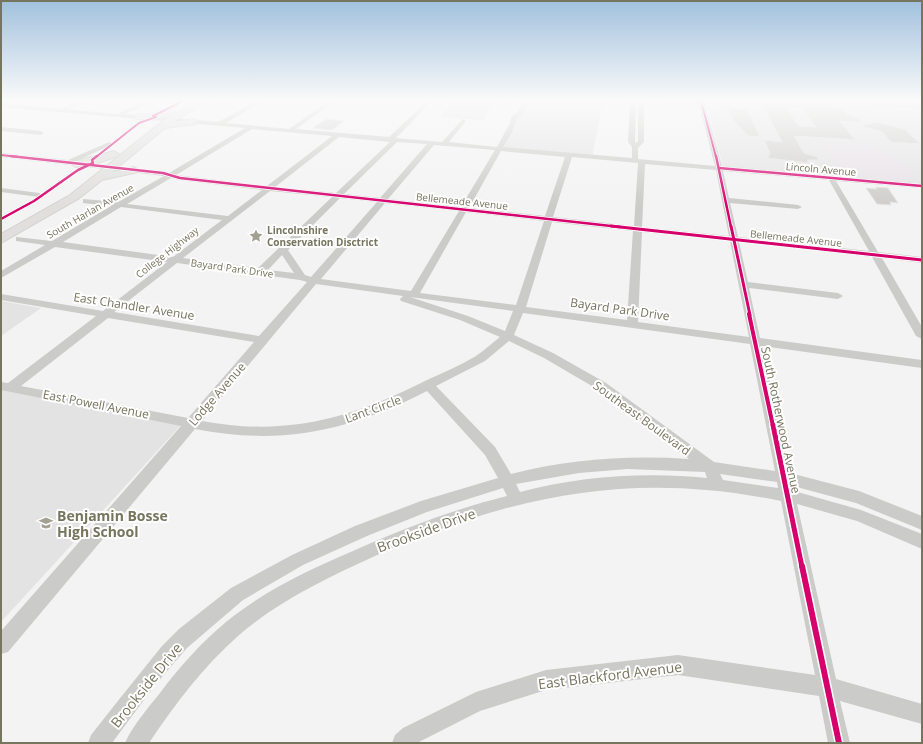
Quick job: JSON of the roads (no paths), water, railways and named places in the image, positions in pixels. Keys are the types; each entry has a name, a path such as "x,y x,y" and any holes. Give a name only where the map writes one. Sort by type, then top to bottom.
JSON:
{"highway":[{"path":"1,230 56,198 141,136"},
{"path":"1,239 54,210 112,167 145,136"},
{"path":"73,163 97,160 114,154"},
{"path":"98,178 134,170"}],"street":[{"name":"South Harlan Avenue","path":"1,275 238,136"},
{"name":"College Highway","path":"6,386 105,314 336,136"},
{"name":"Lincoln Avenue","path":"345,136 921,187"},
{"path":"260,272 397,136"},
{"name":"Lodge Avenue","path":"1,645 263,340 308,279 447,136"},
{"path":"414,294 506,136"},
{"path":"631,136 631,142 636,147 638,161 638,229 632,324"},
{"path":"636,147 641,142 641,136"},
{"name":"South Rotherwood Avenue","path":"710,136 719,168 839,743"},
{"path":"73,163 109,144"},
{"name":"Bellemeade Avenue","path":"1,155 112,167 170,175 180,178 267,188 922,260"},
{"name":"Lant Circle","path":"191,423 225,429 260,432 305,429 360,416 393,403 430,386 482,358 508,336 520,308 568,155"},
{"path":"831,178 922,336"},
{"path":"1,190 39,195"},
{"path":"725,200 798,207"},
{"path":"86,201 228,218"},
{"name":"Bayard Park Drive","path":"19,239 260,272 375,290 520,308 922,364"},
{"path":"283,250 308,279"},
{"path":"742,284 838,296"},
{"name":"Southeast Boulevard","path":"375,290 445,311 508,336 560,361 610,392 709,466 783,477 824,486 857,496 922,522"},
{"name":"East Chandler Avenue","path":"1,297 263,340"},
{"name":"East Powell Avenue","path":"6,386 191,423"},
{"path":"430,386 490,451 516,499"},
{"name":"Brookside Drive","path":"99,743 133,697 180,641 235,596 277,571 354,534 419,507 507,480 555,471 612,464 664,463 709,466"},
{"name":"Southeast Boulevard","path":"709,466 718,485"},
{"name":"Brookside Drive","path":"136,743 183,676 203,656 249,616 288,592 357,557 428,527 516,499 618,482 670,482 718,485 787,495"},
{"path":"787,495 826,504 857,514 922,542"},
{"name":"East Blackford Avenue","path":"403,743 410,734 476,702 546,680 678,664 827,687 922,714"}],"place":[{"name":"Lincolnshire Conservation Disctrict","path":"256,236"},
{"name":"Benjamin Bosse High School","path":"46,523"}]}
